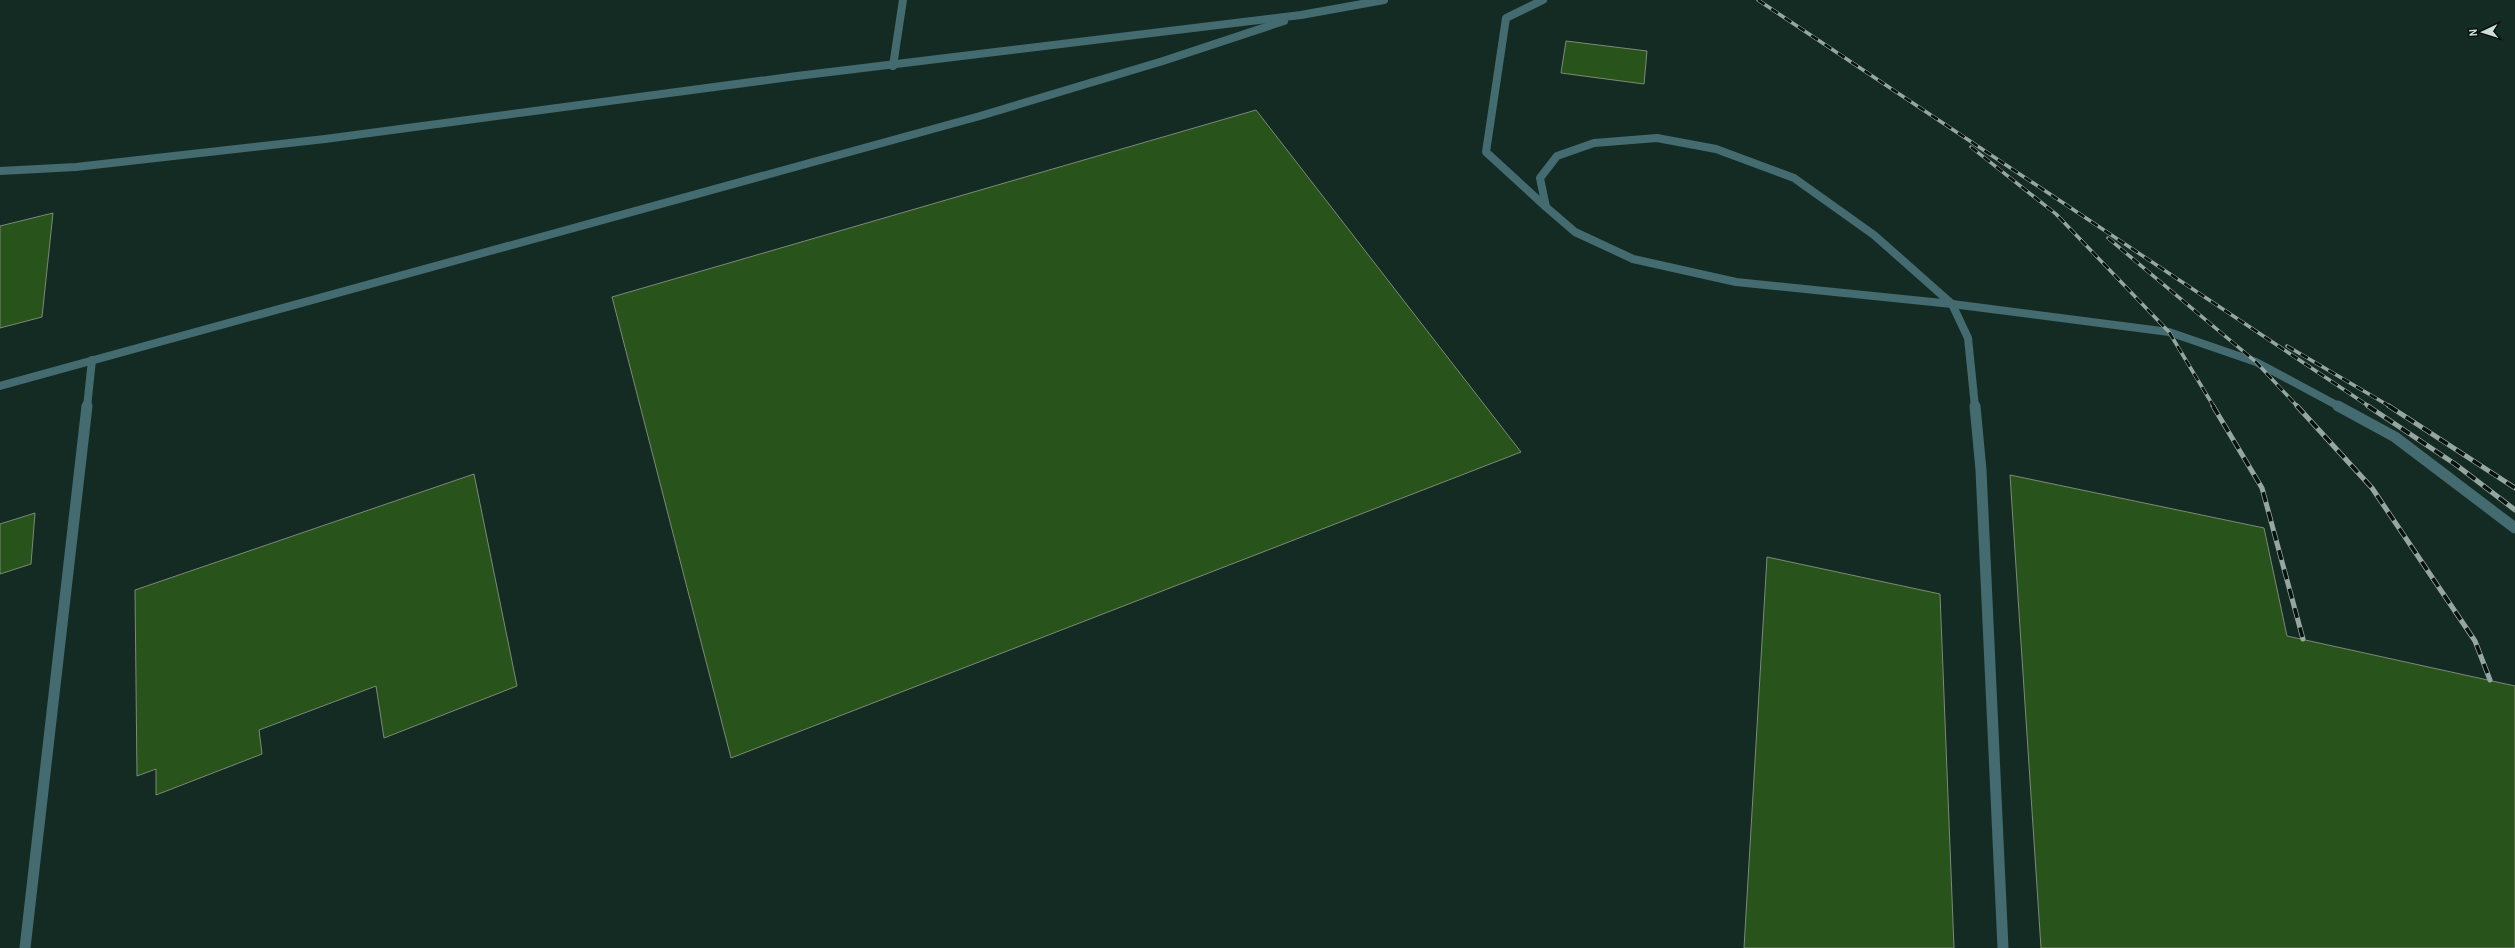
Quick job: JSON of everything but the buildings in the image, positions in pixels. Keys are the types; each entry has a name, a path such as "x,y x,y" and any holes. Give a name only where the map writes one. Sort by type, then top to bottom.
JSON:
{"street":[{"path":"893,66 903,0"},
{"path":"0,171 76,167 326,139 796,76 893,66 1157,31 1301,15 1384,0"},
{"path":"1543,0 1506,18 1486,152 1575,232 1633,259 1736,282 1952,304 2168,332 2256,362 2395,437 2515,528"},
{"path":"0,386 620,217 1053,95 1188,55 1301,15"},
{"path":"1546,207 1540,178 1557,156 1594,143 1658,138 1716,149 1794,178 1874,235 1952,304 1968,338 1981,470 2003,948"},
{"path":"25,948 92,360"}],"railway":[{"path":"1758,0 2370,407"},
{"path":"1971,147 2056,214 2169,332 2214,407"},
{"path":"2108,238 2256,362 2298,407"},
{"path":"2287,346 2391,407"},
{"path":"2213,406 2262,488 2303,639"},
{"path":"2297,406 2372,488 2475,641 2490,680"},
{"path":"2368,406 2455,464 2515,510"},
{"path":"2389,406 2515,488"}]}
